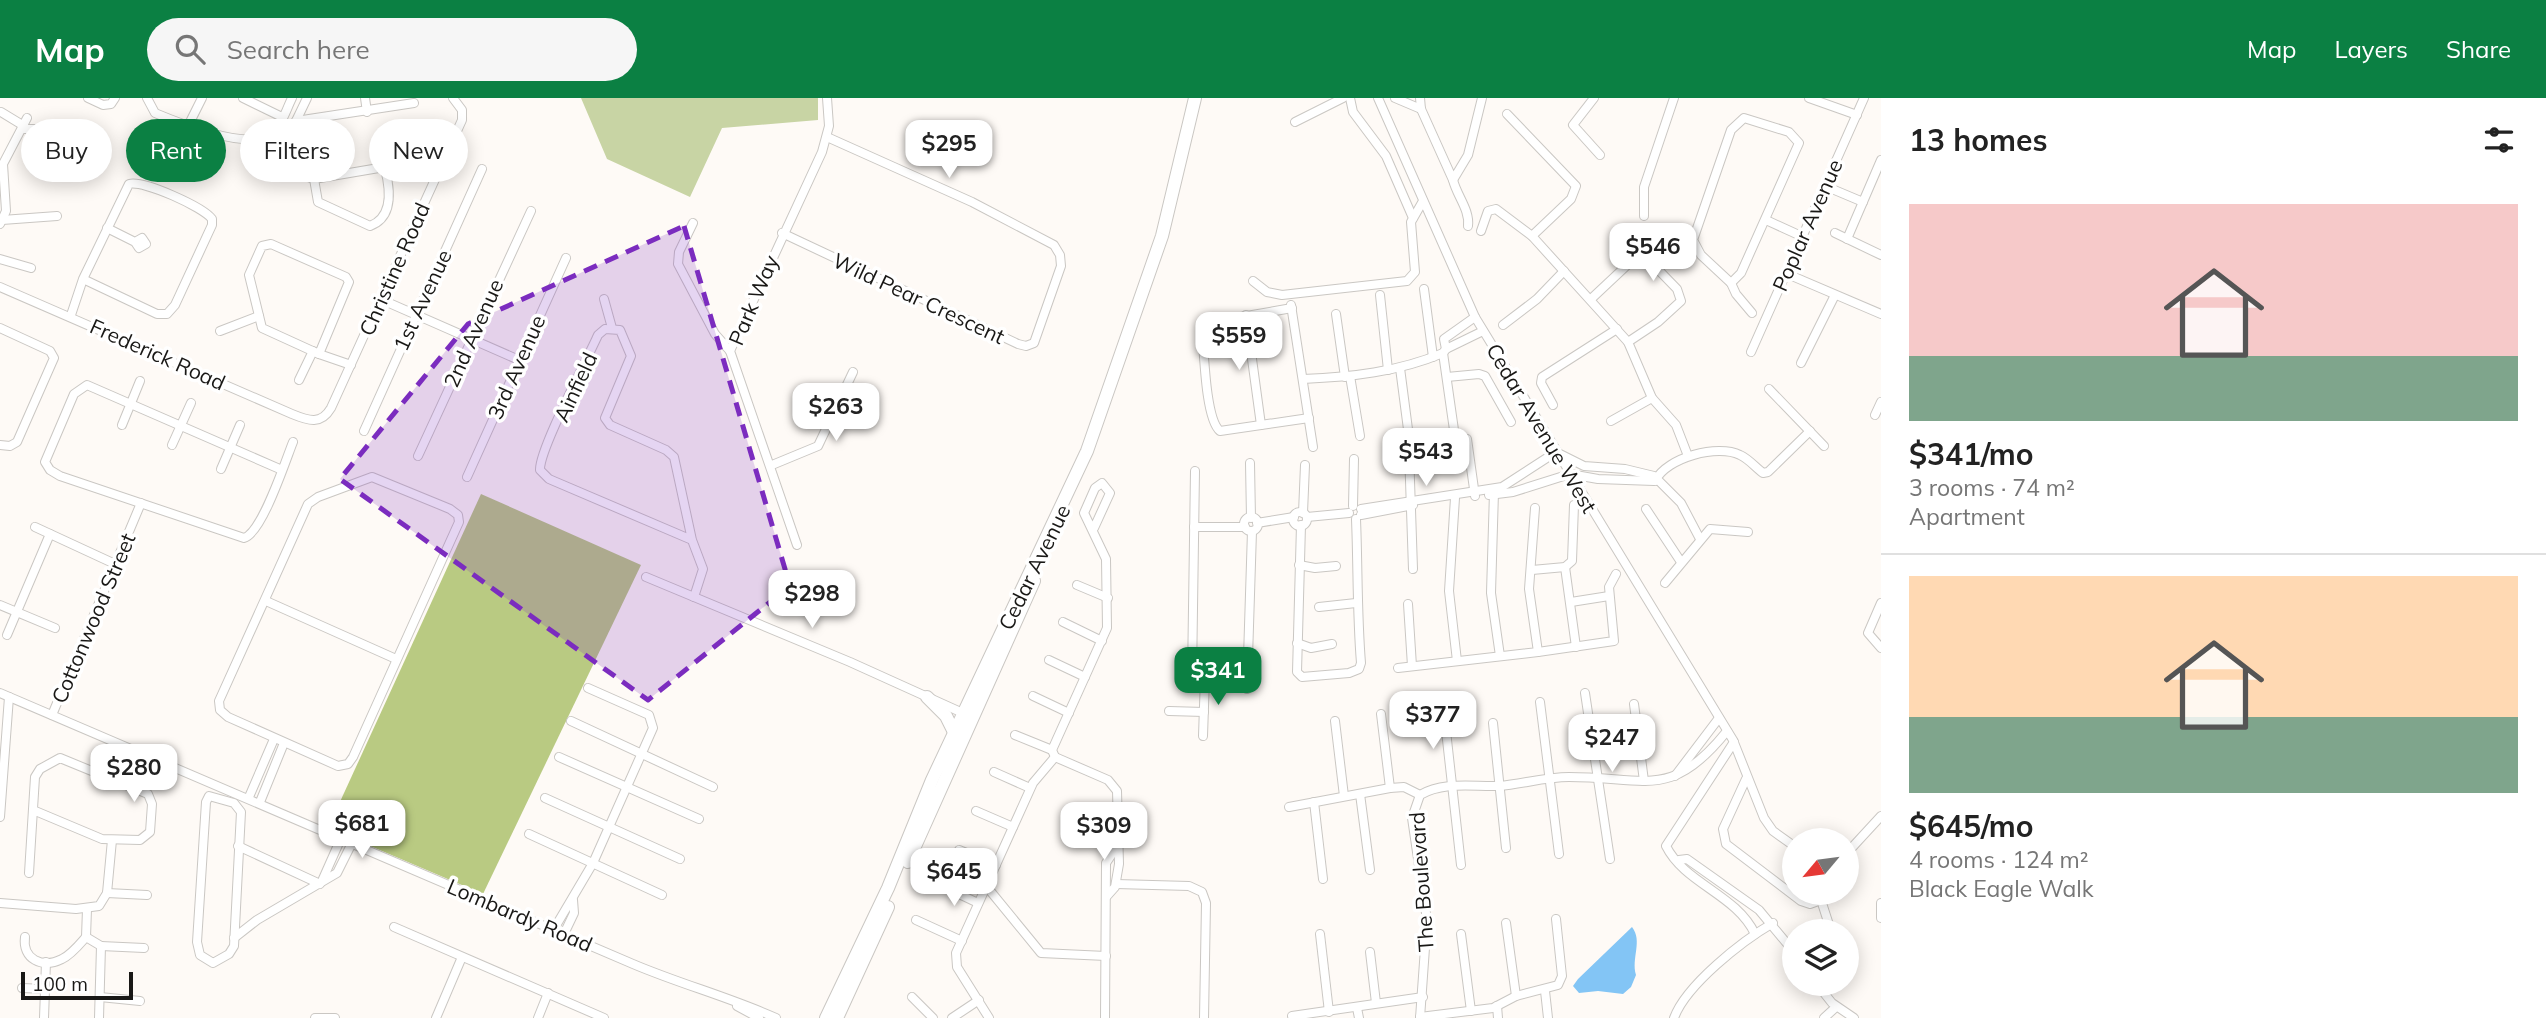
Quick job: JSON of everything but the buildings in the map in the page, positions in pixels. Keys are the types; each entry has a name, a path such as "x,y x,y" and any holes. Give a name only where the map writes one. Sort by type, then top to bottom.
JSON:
{"main road":[{"name":"Cedar Avenue","path":"832,1016 932,780 954,734 969,716 1102,412 1162,236 1195,98"},
{"name":"Cedar Avenue","path":"832,1016 1110,407 1164,244 1202,98"},
{"path":"927,697 946,716 954,734"}],"street":[{"path":"88,98 103,105 111,104 115,98"},
{"path":"147,98 155,113 170,119"},
{"path":"192,119 202,98"},
{"path":"243,98 282,117"},
{"path":"226,132 261,138 277,129 292,98"},
{"path":"297,119 307,98"},
{"path":"365,98 367,112"},
{"name":"Christine Road","path":"317,421 328,413 351,366 462,120 462,110 453,98"},
{"name":"Park Way","path":"797,545 772,465 730,351 827,137 827,98"},
{"path":"1295,122 1343,98"},
{"path":"1253,281 1267,292 1282,295 1407,281 1415,271 1413,218 1381,147 1353,112 1350,98"},
{"name":"Cedar Avenue West","path":"1378,98 1475,317 1734,742 1746,779"},
{"path":"1395,98 1421,109"},
{"path":"1420,98 1421,109 1453,180 1457,196 1467,212 1468,226"},
{"path":"1453,180 1468,155 1482,98"},
{"path":"1594,98 1573,125 1600,155"},
{"path":"1644,216 1644,187 1674,98"},
{"path":"1809,98 1857,116"},
{"name":"Poplar Avenue","path":"1751,352 1864,98"},
{"path":"312,119 414,103"},
{"path":"1,113 21,123"},
{"path":"1507,114 1576,186 1571,199 1532,236"},
{"path":"1731,283 1741,273 1799,143 1784,130 1744,118 1731,130 1694,235 1698,252 1731,283 1736,295 1752,313"},
{"path":"1,222 6,211 5,152 21,128"},
{"name":"Wild Pear Crescent","path":"782,233 1018,344 1032,345 1061,266 1058,249 974,205 827,137"},
{"path":"1847,239 1881,160"},
{"name":"1st Avenue","path":"364,431 482,169"},
{"path":"312,182 318,202 370,226 379,222 391,198 388,182"},
{"path":"71,315 83,279 125,189 133,183 143,184 203,211 213,222 175,305 167,314 158,314 83,279"},
{"path":"1825,186 1863,202"},
{"path":"1413,218 1423,201"},
{"path":"1481,230 1488,211 1493,208 1532,236 1591,299 1628,342 1653,398 1676,425 1688,456"},
{"name":"2nd Avenue","path":"418,456 531,211"},
{"path":"1,222 57,216"},
{"path":"1766,220 1801,236"},
{"path":"693,223 679,252 678,264 715,334 730,351"},
{"path":"107,228 135,242"},
{"path":"1835,233 1881,255"},
{"path":"299,380 316,352 349,285 346,277 271,244 263,245 249,275 265,331 316,352 351,366"},
{"path":"1591,299 1641,252 1677,289 1681,301 1658,323 1628,342"},
{"path":"0,258 31,268"},
{"name":"3rd Avenue","path":"467,477 566,258"},
{"path":"1503,325 1537,299 1564,271"},
{"path":"1785,273 1881,314"},
{"name":"Frederick Road","path":"0,287 71,315 292,414 317,421"},
{"path":"1424,289 1433,357"},
{"path":"1380,295 1388,370"},
{"path":"1801,363 1835,295"},
{"path":"380,299 519,360"},
{"path":"604,299 612,328"},
{"path":"1309,418 1220,431 1214,425 1208,392 1202,327 1210,321 1292,306 1309,418 1313,447"},
{"path":"1336,314 1360,436"},
{"path":"1246,315 1261,425"},
{"path":"220,331 259,316"},
{"path":"1454,430 1444,339 1475,317"},
{"name":"Ainfield","path":"692,540 549,479 540,470 543,455 598,335 612,328 622,334 631,356 605,418 610,425 673,455 692,540 703,569 694,597"},
{"path":"1553,405 1542,385 1542,377 1617,328"},
{"path":"0,445 10,446 16,442 54,361 50,351 1,330"},
{"path":"1303,379 1348,377 1400,368 1433,357 1483,331"},
{"path":"1400,368 1409,437"},
{"path":"772,465 818,446 853,372"},
{"path":"1447,377 1479,374 1485,376 1511,422"},
{"path":"122,425 140,381"},
{"path":"282,470 94,386 79,388 45,462 50,470 60,476 246,537 255,528 282,470 293,442"},
{"path":"1769,389 1824,446"},
{"path":"1611,421 1653,398"},
{"path":"1875,415 1881,401"},
{"path":"172,445 191,403"},
{"path":"221,469 240,425"},
{"path":"1657,480 1673,462 1688,456 1735,453 1765,473 1810,432"},
{"path":"1467,439 1475,493"},
{"path":"1409,451 1413,569"},
{"path":"1494,492 1556,453 1591,467 1657,480 1685,508 1700,539"},
{"path":"1305,465 1300,519 1297,643 1297,672 1302,677 1355,672 1361,663 1356,603 1359,589 1354,458"},
{"path":"1247,689 1250,463"},
{"path":"1590,478 1591,467"},
{"path":"1195,471 1192,677 1248,678"},
{"path":"1194,527 1300,519 1475,493 1520,491 1570,474 1590,478 1630,475"},
{"path":"375,477 458,515 458,527 348,764 335,765 274,739 228,717 219,704 224,686 266,601 305,511 314,499 375,477"},
{"path":"989,1018 956,963 978,903 1030,788 1053,754 1107,628 1106,559 1084,511 1095,488 1102,483 1110,493 1094,528"},
{"path":"1494,492 1491,584 1500,656"},
{"path":"1411,503 1475,493"},
{"path":"1455,498 1449,591 1457,661"},
{"name":"Cottonwood Street","path":"52,715 141,503"},
{"path":"1532,570 1565,567 1573,557 1574,505"},
{"path":"1535,508 1529,589 1538,652"},
{"path":"1646,509 1681,562"},
{"path":"34,527 115,564"},
{"path":"1665,583 1713,527 1748,532"},
{"path":"6,635 50,534"},
{"path":"1299,565 1315,568 1336,566"},
{"path":"1565,567 1572,602 1576,647"},
{"path":"1398,667 1614,641 1609,596 1610,583 1616,574"},
{"path":"646,577 850,662 969,716"},
{"path":"1077,585 1108,598"},
{"path":"1572,602 1609,596"},
{"path":"266,601 396,659"},
{"path":"1319,607 1356,603"},
{"path":"1881,603 1868,633 1881,648"},
{"path":"1408,604 1412,666"},
{"path":"0,605 55,628"},
{"path":"1063,622 1102,641"},
{"path":"1297,643 1311,648 1332,644"},
{"path":"1049,660 1085,677"},
{"path":"1203,736 1205,677"},
{"path":"554,929 593,863 653,728 649,715 588,688"},
{"path":"1586,693 1610,859"},
{"path":"0,817 4,695"},
{"name":"Lombardy Road","path":"4,695 342,836 669,979 776,1018"},
{"path":"1033,696 1069,713"},
{"path":"1540,702 1559,854"},
{"path":"1634,705 1644,781"},
{"path":"1169,711 1204,712"},
{"path":"1444,713 1461,865"},
{"path":"1381,714 1390,788"},
{"path":"1675,776 1719,718"},
{"path":"571,721 713,787"},
{"path":"1335,721 1344,796"},
{"path":"1493,723 1506,848"},
{"name":"The Boulevard","path":"1420,1017 1427,955 1426,907 1412,818 1420,795 1451,786 1499,786 1550,778 1644,781 1675,776 1686,773 1706,758 1727,731"},
{"path":"1015,734 1108,780 1114,786 1119,799 1119,842 1116,884 1107,896"},
{"path":"248,797 274,739"},
{"path":"1734,742 1668,839 1667,849 1683,868 1744,914 1755,934"},
{"path":"260,802 284,743"},
{"path":"559,757 699,819"},
{"path":"29,873 33,810 36,774 56,758 152,798 148,836 140,840 112,840 90,835 33,810"},
{"path":"994,772 1030,788"},
{"path":"1746,779 1769,826 1782,836"},
{"path":"1746,779 1723,829 1726,844 1782,887"},
{"path":"1289,807 1390,788 1404,787 1420,795"},
{"path":"1360,793 1370,870"},
{"path":"209,796 234,803 240,808 238,846 232,951 213,963 205,960 198,949 205,802 209,796"},
{"path":"545,798 680,859"},
{"path":"1314,802 1323,879"},
{"path":"976,811 1013,827"},
{"path":"1859,839 1881,816"},
{"path":"529,834 663,895"},
{"path":"320,884 342,836"},
{"path":"0,903 87,909 99,906 107,893 112,840"},
{"path":"234,938 257,920 340,870 353,841"},
{"path":"1105,1018 1106,863 1119,842"},
{"path":"238,846 320,884"},
{"path":"959,850 996,865"},
{"path":"1679,860 1687,859 1753,905 1782,935"},
{"path":"1116,884 1189,886 1202,892 1206,903 1204,1018"},
{"path":"942,886 978,903"},
{"path":"986,887 1041,953 1106,956"},
{"path":"107,893 147,895"},
{"path":"564,934 574,913 573,900"},
{"path":"1881,903 1881,918"},
{"path":"1744,914 1753,905"},
{"path":"25,937 26,954 46,962 63,959 86,937 87,909"},
{"path":"1420,1017 1451,1016 1497,1006 1516,996 1545,991 1562,981 1556,919"},
{"path":"916,920 962,941"},
{"path":"1506,923 1516,996"},
{"path":"1674,1018 1684,998 1755,934 1773,923"},
{"path":"394,927 604,1018"},
{"path":"1320,934 1329,1012"},
{"path":"1461,934 1471,1011"},
{"path":"86,937 101,946 144,948"},
{"path":"99,1018 101,946"},
{"path":"1370,952 1376,1003"},
{"path":"436,1018 462,957"},
{"path":"44,1018 46,962"},
{"path":"22,988 46,989"},
{"path":"1545,991 1548,1018"},
{"path":"538,1018 548,993"},
{"path":"1827,996 1836,1007 1854,1018"},
{"path":"912,997 933,1018"},
{"path":"1292,1016 1312,1016 1423,997"},
{"path":"100,998 140,1001"},
{"path":"953,1018 979,1000"},
{"name":"Lombardy Road","path":"733,1002 759,1018"},
{"path":"1497,1006 1498,1018"},
{"path":"1824,1018 1836,1007"},
{"path":"1357,1008 1359,1018"},
{"path":"315,1018 335,1018"}],"highlighted area":[{"path":"684,226 790,586 648,700 340,479 468,324"}],"green space":[{"path":"581,98 818,98 818,120 722,128 690,197 607,159"},
{"path":"481,494 641,565 483,894 328,828"}],"water":[{"path":"1632,927 1637,944 1636,975 1631,987 1623,994 1598,991 1579,993 1573,986 1578,979"}]}
